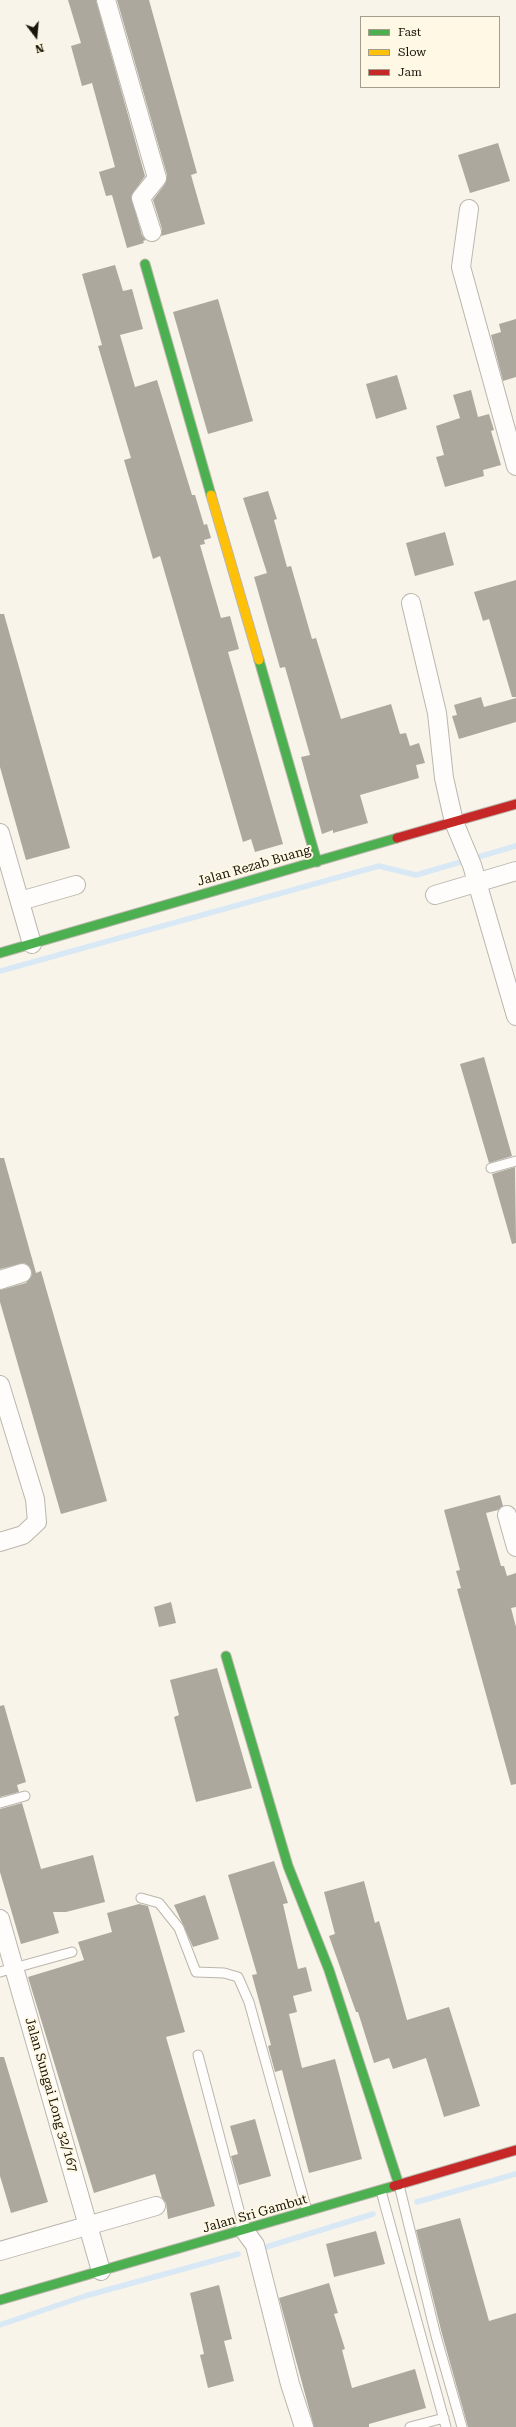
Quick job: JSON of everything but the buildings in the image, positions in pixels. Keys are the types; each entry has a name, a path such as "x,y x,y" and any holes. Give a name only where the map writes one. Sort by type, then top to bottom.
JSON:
{"street":[{"path":"106,0 157,178 141,198 152,232"},
{"path":"469,209 461,268 516,466"},
{"path":"145,264 317,862"},
{"path":"412,603 437,713 444,778 454,822 472,865 516,1016"},
{"name":"Jalan Rezab Buang","path":"0,953 516,804"},
{"path":"0,833 32,944"},
{"path":"435,894 516,870"},
{"path":"20,901 76,885"},
{"path":"0,1280 22,1273"},
{"path":"0,1385 35,1499 37,1522 23,1535 0,1542"},
{"path":"507,1515 516,1548"},
{"path":"226,1656 288,1866 329,1970 399,2185"},
{"name":"Jalan Sungai Long 32/167","path":"0,1919 7,1971 88,2225 101,2271"},
{"name":"Jalan Sri Gambut","path":"0,2300 382,2191 516,2150"},
{"path":"0,2251 156,2206"},
{"path":"244,2230 254,2244 290,2384 304,2427"}],"lane":[{"path":"491,1168 516,1161"},
{"path":"0,1803 25,1796"},
{"path":"141,1898 159,1903 179,1928 196,1972 224,1974 238,1977 249,2002 307,2212"},
{"path":"7,1971 72,1952"},
{"path":"198,2054 244,2230"},
{"path":"399,2185 436,2336 462,2427"},
{"path":"382,2191 445,2423 410,2427"}],"waterway":[{"path":"0,971 379,866 416,875 516,846"},
{"path":"417,2202 516,2174"},
{"path":"263,2248 373,2214"},
{"path":"0,2325 85,2296 238,2254"}],"traffic: fast":[{"path":"145,264 211,495"},
{"path":"259,660 317,862"},
{"path":"0,953 397,838"},
{"path":"226,1656 288,1866 329,1970 399,2185"},
{"path":"0,2300 394,2186"}],"traffic: slow":[{"path":"211,495 259,660"}],"traffic: jam":[{"path":"397,838 516,804"},
{"path":"394,2186 516,2150"}]}
